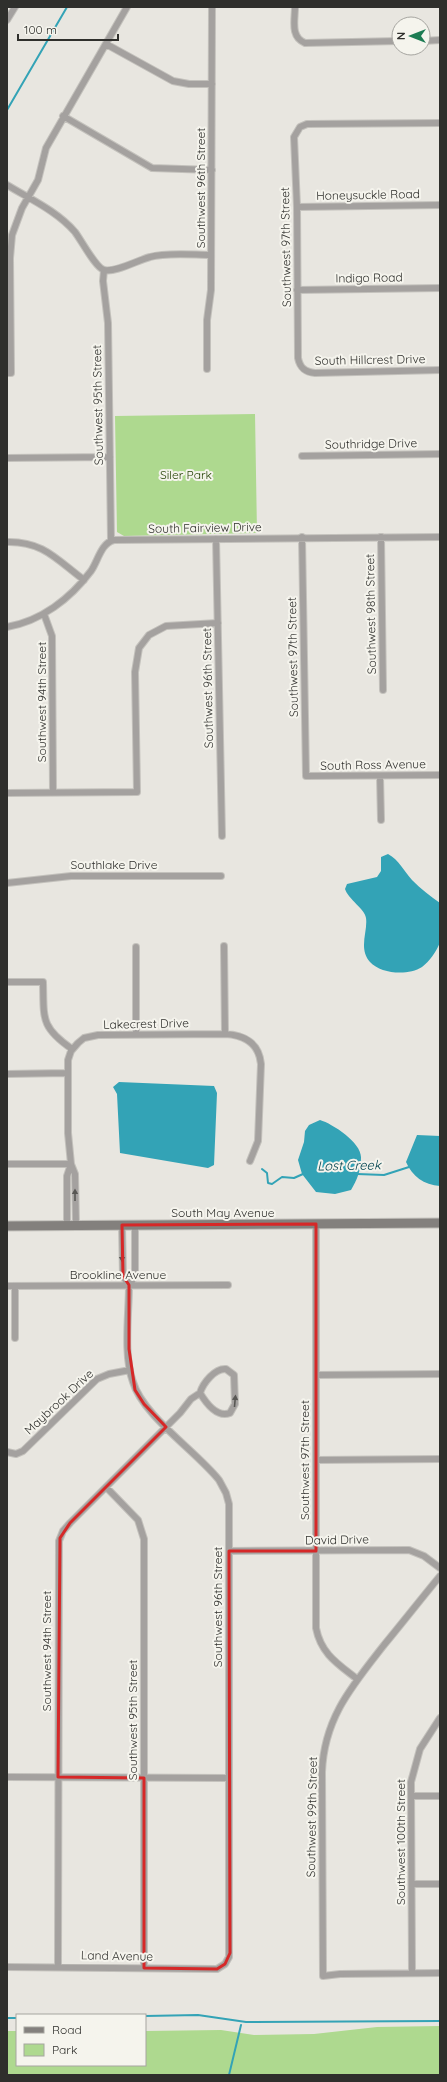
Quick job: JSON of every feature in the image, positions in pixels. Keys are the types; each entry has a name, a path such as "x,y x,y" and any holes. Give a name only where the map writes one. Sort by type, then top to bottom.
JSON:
{"main road":[{"name":"South May Avenue","path":"7,1226 440,1223"}],"street":[{"path":"7,20 15,7"},
{"path":"9,373 10,242 16,221 38,180 46,148 127,7"},
{"name":"Southwest 96th Street","path":"207,369 207,320 211,299 212,255 212,7"},
{"path":"295,7 295,33 299,40 305,43 391,41"},
{"path":"106,44 173,81 189,84 212,84"},
{"path":"63,116 152,168 212,170"},
{"name":"Southwest 97th Street","path":"301,368 298,358 294,137 300,127 307,124 440,123"},
{"path":"7,185 65,222 86,247 96,265 104,270 114,270 153,256 212,255"},
{"name":"Honeysuckle Road","path":"296,207 440,206"},
{"name":"Southwest 95th Street","path":"104,270 103,282 108,315 111,540"},
{"name":"Indigo Road","path":"297,290 440,288"},
{"name":"South Hillcrest Drive","path":"301,368 304,371 314,373 440,370"},
{"name":"Southridge Drive","path":"302,456 440,454"},
{"path":"7,458 110,457"},
{"name":"Southwest 97th Street","path":"302,537 306,776"},
{"name":"South Fairview Drive","path":"111,540 302,537 440,537"},
{"name":"Southwest 98th Street","path":"382,537 383,690"},
{"name":"Southwest 96th Street","path":"216,539 222,836"},
{"path":"7,627 26,622 44,614 62,602 84,580 107,543 111,540"},
{"path":"7,542 22,542 36,545 84,580"},
{"name":"Southwest 94th Street","path":"44,614 52,636 53,792"},
{"path":"7,793 137,792 135,672 139,648 149,635 166,626 218,623"},
{"name":"South Ross Avenue","path":"306,776 440,775"},
{"path":"380,776 381,820"},
{"name":"Southlake Drive","path":"7,883 71,876 221,876"},
{"path":"224,946 225,1034 241,1036 250,1041 256,1048 260,1060 258,1141 250,1161"},
{"path":"136,947 136,1034"},
{"path":"7,982 43,982 45,1021 57,1038 72,1049 68,1057 67,1073 68,1133 71,1164 75,1174 71,1226"},
{"name":"Lakecrest Drive","path":"72,1049 84,1038 90,1036 136,1034 225,1034"},
{"path":"7,1074 67,1073"},
{"path":"7,1164 71,1164"},
{"name":"Southwest 97th Street","path":"316,1224 316,1621 318,1638 325,1652 357,1679"},
{"name":"Southwest 96th Street","path":"122,1225 123,1276 129,1285 130,1370 138,1395 144,1404 215,1476 224,1488 229,1504 230,1953 225,1964"},
{"name":"Southwest 96th Street","path":"129,1285 135,1276 135,1225"},
{"name":"Brookline Avenue","path":"7,1286 228,1285"},
{"path":"14,1286 15,1338"},
{"name":"Southwest 94th Street","path":"58,1967 59,1541 63,1531 70,1523 191,1399 200,1393 202,1387 218,1370 226,1368 234,1375 235,1404 230,1413 222,1415 218,1413 205,1401 200,1393"},
{"name":"Maybrook Drive","path":"7,1452 16,1454 23,1451 96,1379 109,1374 130,1370"},
{"path":"316,1375 440,1374"},
{"path":"316,1460 440,1459"},
{"name":"Southwest 95th Street","path":"106,1487 135,1517 140,1524 144,1536 144,1968"},
{"name":"David Drive","path":"230,1551 412,1551 424,1556 440,1568"},
{"name":"Southwest 99th Street","path":"412,1973 323,1976 322,1762 327,1736 344,1697 440,1576"},
{"name":"Southwest 100th Street","path":"412,1973 411,1796 413,1769 420,1749 440,1718"},
{"path":"7,1777 229,1778"},
{"path":"411,1796 440,1796"},
{"path":"412,1884 440,1884"},
{"name":"Land Avenue","path":"7,1967 217,1968 225,1964"},
{"path":"412,1973 440,1973"}],"highlighted area":[{"path":"316,1224 316,1551 229,1551 230,1953 225,1964 217,1969 144,1968 144,1778 58,1777 60,1538 70,1523 166,1427 144,1404 135,1390 129,1349 129,1285 123,1276 122,1225"}],"green space":[{"name":"Siler Park","path":"255,414 257,533 124,536 117,532 115,416"},
{"path":"440,2026 440,2075 7,2075 7,2031 16,2031 16,2066 146,2066 146,2031 221,2030 254,2035 314,2034 377,2027"}],"water":[{"path":"388,854 398,862 415,883 440,903 441,938 439,945 425,965 410,972 402,973 381,969 370,962 366,957 364,940 366,918 345,889 347,884 377,877 381,871 381,857"},
{"path":"119,1082 214,1086 217,1093 214,1165 208,1168 120,1153 117,1094 113,1087"},
{"path":"320,1120 326,1122 346,1135 357,1146 360,1152 361,1162 359,1171 357,1179 351,1190 335,1194 316,1192 302,1174 298,1160 304,1142 305,1131 309,1125"},
{"path":"417,1135 440,1136 440,1186 429,1184 419,1179 412,1172 406,1162"}],"waterway":[{"path":"7,110 67,7"},
{"name":"Lost Creek","path":"357,1174 384,1175 409,1167"},
{"name":"Lost Creek","path":"262,1169 267,1173 268,1183 272,1184 282,1177 294,1178 303,1174"},
{"path":"146,2016 198,2015 246,2022 440,2021"},
{"path":"7,2018 16,2018"},
{"path":"229,2075 241,2025"}]}
